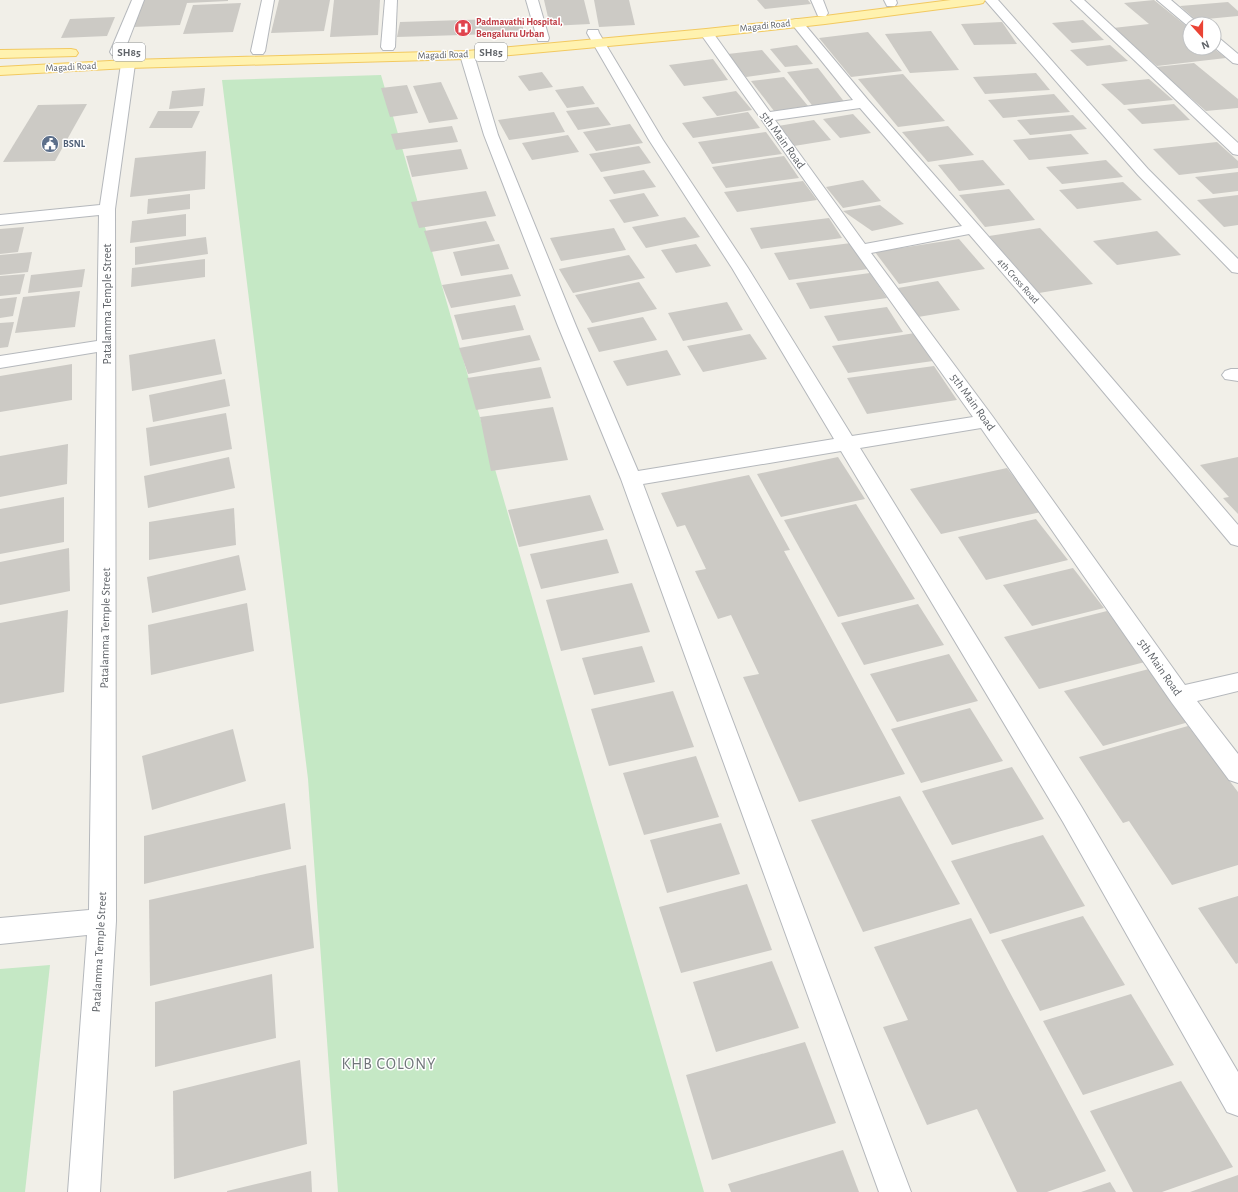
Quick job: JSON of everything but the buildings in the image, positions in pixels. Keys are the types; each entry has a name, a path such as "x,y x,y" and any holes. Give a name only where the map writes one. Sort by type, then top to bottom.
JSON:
{"main road":[{"name":"Magadi Road","path":"102,52 123,58 467,54 822,13 890,1 910,0"},
{"name":"Magadi Road","path":"0,71 123,58 258,51 388,47 542,38 597,38 706,33 979,0"},
{"name":"Magadi Road","path":"0,54 86,53"}],"street":[{"name":"Patalamma Temple Street","path":"84,1192 102,921 107,209 123,58 138,0"},
{"path":"258,51 268,0"},
{"path":"388,47 391,0"},
{"path":"532,0 542,38"},
{"path":"817,0 822,13"},
{"path":"991,0 1143,172 1238,268"},
{"path":"1077,0 1238,151"},
{"path":"1163,0 1183,16"},
{"name":"4th Cross Road","path":"797,22 863,103 1049,316 1238,539"},
{"name":"5th Main Road","path":"706,33 861,250 986,421 1180,696 1238,773"},
{"path":"597,38 656,140 740,268 1072,814 1238,1101"},
{"path":"1222,47 1238,60"},
{"path":"467,54 491,135 630,479 895,1192"},
{"path":"766,117 863,103"},
{"path":"0,220 107,209"},
{"path":"861,250 972,229"},
{"path":"0,362 107,344"},
{"path":"630,479 986,421"},
{"path":"1180,696 1238,682"},
{"path":"0,931 102,921"}],"green space":[{"path":"381,75 704,1192 338,1192 308,779 222,80"},
{"path":"50,965 25,1192 0,1192 0,969"}],"place":[{"name":"Padmavathi Hospital, Bengaluru Urban","path":"463,28"},
{"name":"BSNL","path":"50,144"}],"district":[{"name":"KHB COLONY","path":"389,1064"}]}
